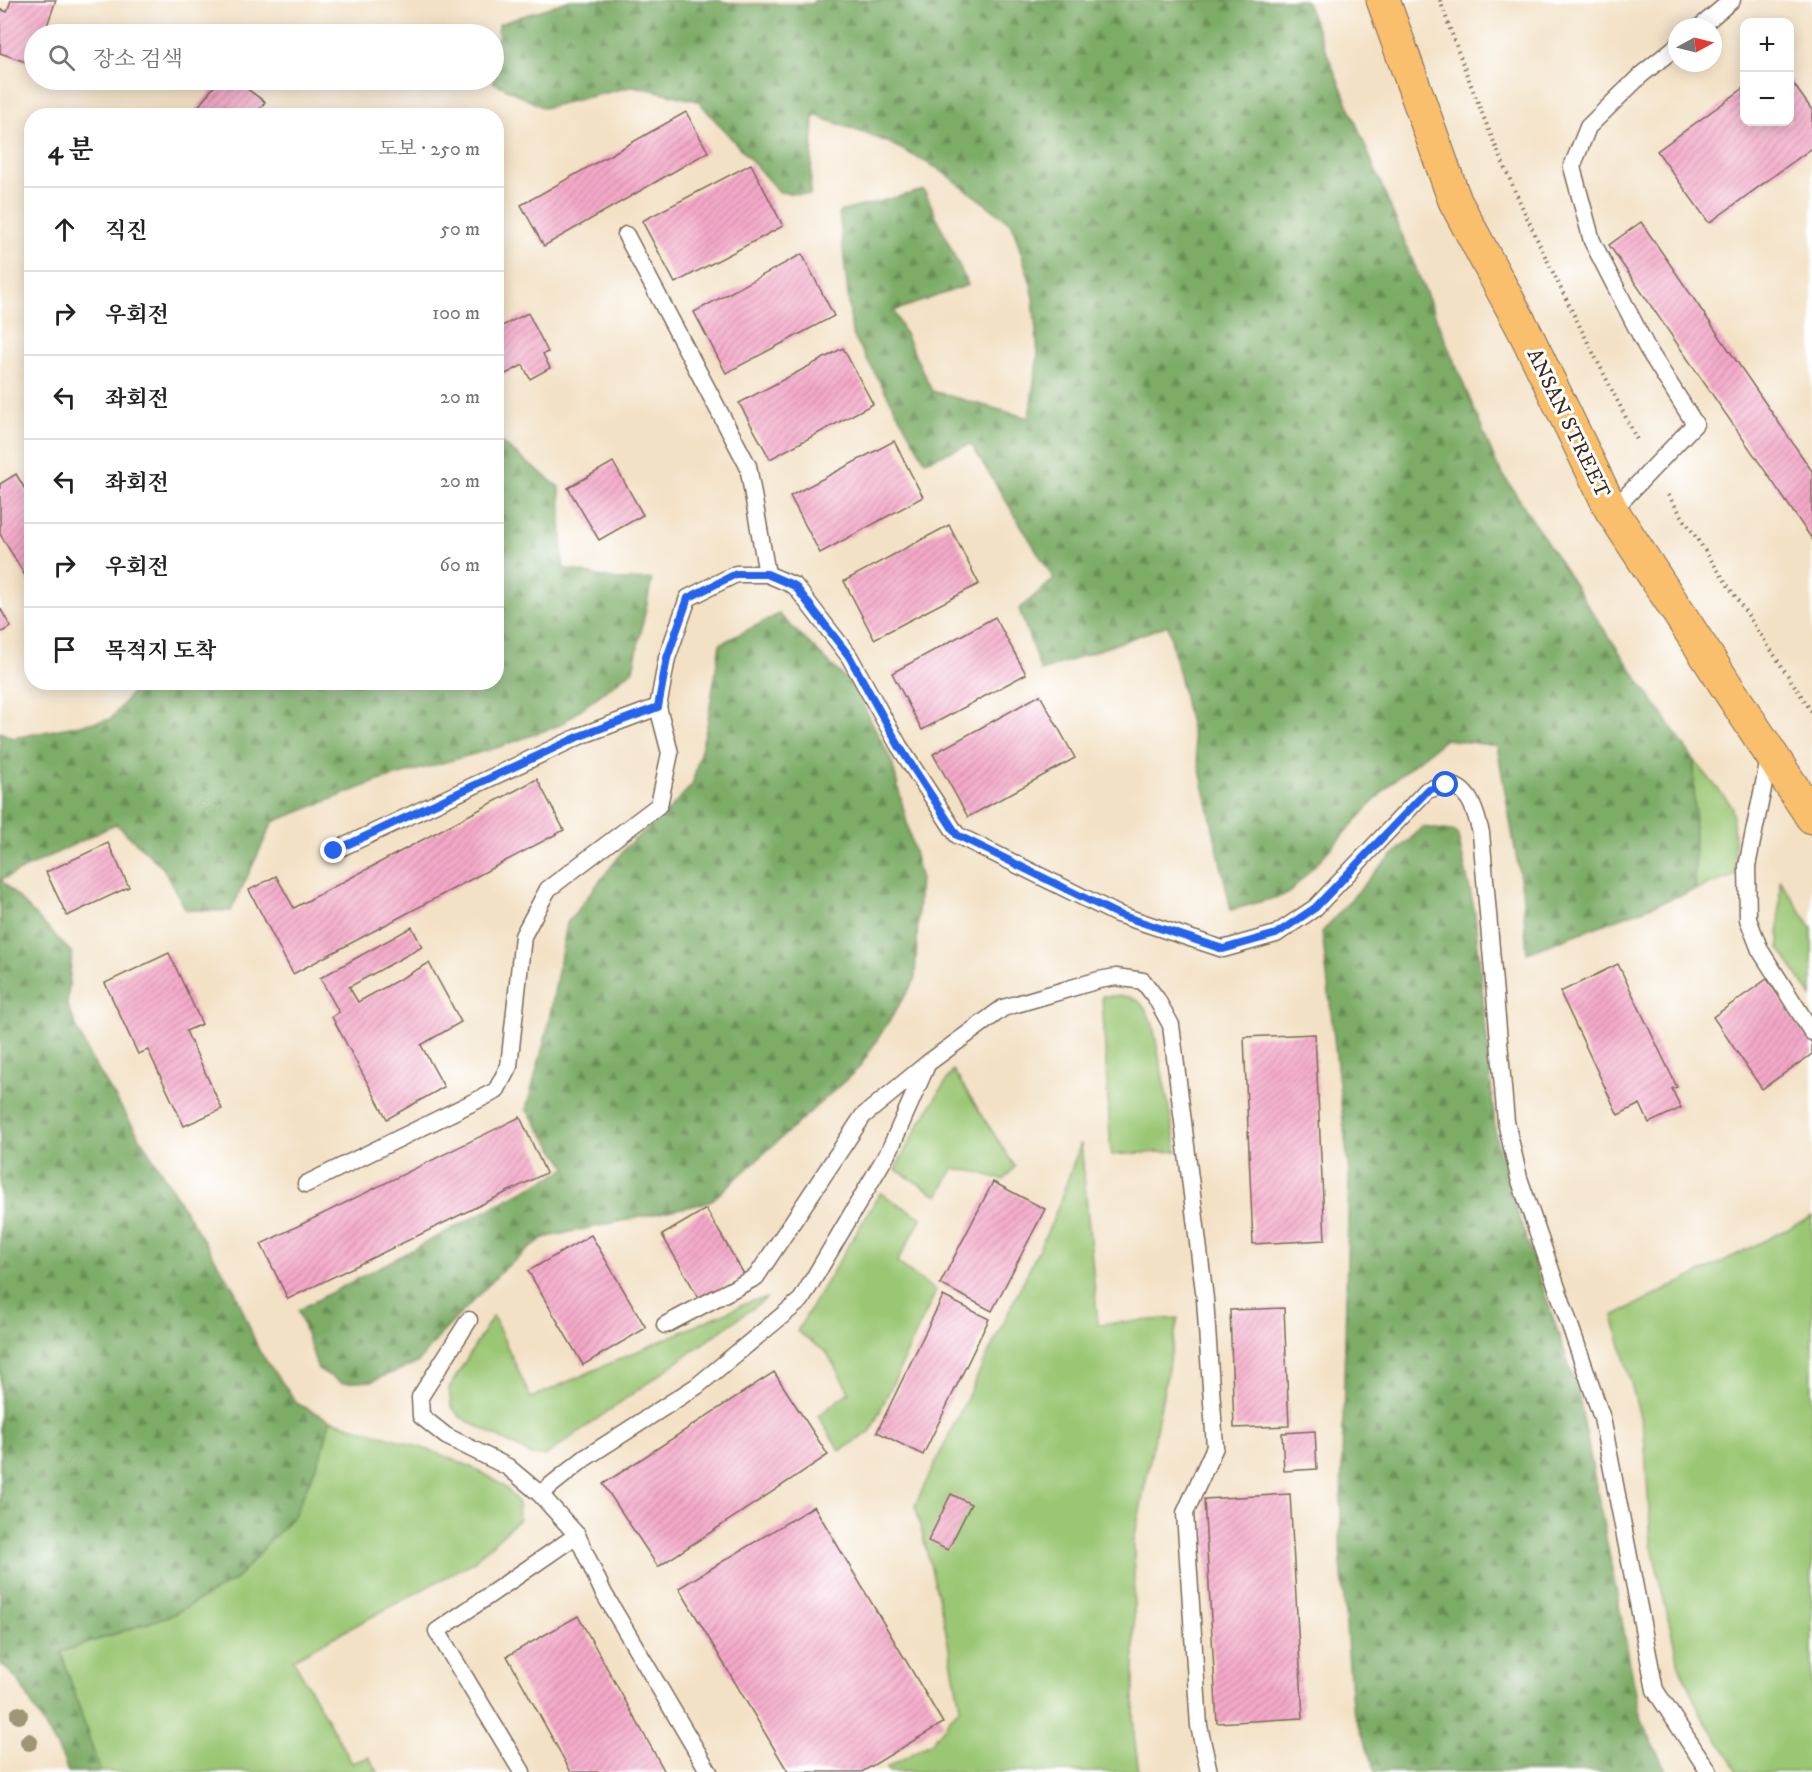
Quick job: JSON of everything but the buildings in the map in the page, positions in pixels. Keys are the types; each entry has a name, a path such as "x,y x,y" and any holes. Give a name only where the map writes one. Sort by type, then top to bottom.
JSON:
{"main road":[{"name":"ANSAN STREET","path":"1383,0 1455,201 1525,332 1612,510 1812,817"}],"lane":[{"path":"1711,18 1732,0"},
{"path":"1612,510 1695,424 1647,348 1592,241 1572,167 1588,127 1641,75 1668,53"},
{"path":"626,235 748,466 767,574"},
{"path":"306,1184 496,1091 509,1065 523,936 548,889 659,805 670,753 658,707 667,658 688,598 736,574 767,574 795,586 849,656 899,746 957,835 1117,914 1223,949 1276,934 1315,908 1428,790 1446,785 1460,790 1473,803 1481,833 1506,1122 1519,1178 1602,1418 1655,1690 1709,1772"},
{"path":"334,851 580,736 658,707"},
{"path":"1771,753 1747,866 1748,919 1760,950 1812,1032"},
{"path":"665,1325 756,1277 863,1116 928,1063 1003,1008 1116,977 1143,981 1156,998 1171,1025 1205,1299 1215,1447 1185,1513 1199,1726 1209,1772"},
{"path":"540,1494 585,1458 697,1386 801,1300 890,1149 928,1063"},
{"path":"469,1320 420,1397 421,1416 446,1436 508,1467 540,1494 577,1534 603,1592 709,1772"},
{"path":"522,1772 437,1631 577,1534"}],"path":[{"path":"1440,0 1457,50 1493,139 1538,241 1652,469 1812,712"}],"green space":[{"path":"570,0 715,0 737,4 813,4 814,0 1305,0 1497,465 1596,618 1694,760 1695,890 1527,953 1522,889 1497,746 1445,739 1391,783 1288,894 1231,910 1168,625 1041,671 1019,609 1054,579 971,444 925,461 852,333 839,212 924,190 968,285 894,311 932,391 1029,418 1038,354 1032,287 1012,224 937,168 888,142 814,115 810,195 779,192 698,101 634,86 544,108 504,88 504,24 499,24"},
{"path":"504,444 560,488 563,568 618,580 652,579 633,670 560,725 499,747 378,781 273,822 231,911 186,910 163,868 116,824 1,880 72,953 67,1005 90,1057 235,1291 259,1351 298,1404 330,1420 323,1450 295,1514 235,1580 174,1614 61,1652 100,1772 68,1772 62,1756 18,1680 0,1663 0,732 13,738 111,719 134,690 504,690"},
{"path":"779,614 854,687 892,762 920,876 915,980 859,1068 710,1202 543,1238 503,1270 442,1333 417,1363 372,1381 342,1383 318,1369 298,1310 567,1168 526,1109 546,1036 567,923 628,845 669,810 692,785 707,726 720,644"},
{"path":"1694,760 1732,806 1736,875 1695,890"},
{"path":"1423,827 1457,832 1475,913 1496,1139 1519,1217 1578,1392 1641,1720 1667,1772 1375,1772 1352,1705 1340,1548 1349,1173 1322,932 1379,868"},
{"path":"1780,880 1812,928 1812,997 1779,948"},
{"path":"1102,996 1134,998 1144,1007 1153,1025 1177,1151 1111,1155"},
{"path":"953,1070 1015,1167 1003,1180 978,1172 953,1169 938,1196 895,1169"},
{"path":"1081,1143 1098,1324 1178,1318 1134,1541 1134,1736 1139,1772 889,1772 887,1768 932,1742 960,1707 943,1616 915,1505 1052,1222"},
{"path":"880,1193 922,1218 897,1262 936,1291 870,1432 840,1451 818,1416 849,1392 827,1353 797,1331"},
{"path":"1812,1217 1812,1772 1739,1772 1700,1713 1679,1665 1651,1543 1644,1432 1613,1316"},
{"path":"767,1298 545,1456 532,1455 460,1417 451,1406 449,1388 493,1316 531,1398 752,1301"},
{"path":"330,1420 434,1452 464,1464 508,1490 518,1505 519,1519 472,1563 293,1659 352,1763 369,1757 378,1772 100,1772 61,1652 174,1614 323,1450"}],"route":[{"path":"334,851 580,736 658,707 667,658 688,598 736,574 767,574 795,586 849,656 899,746 957,835 1117,914 1223,949 1276,934 1315,908 1428,790 1446,785"}]}
